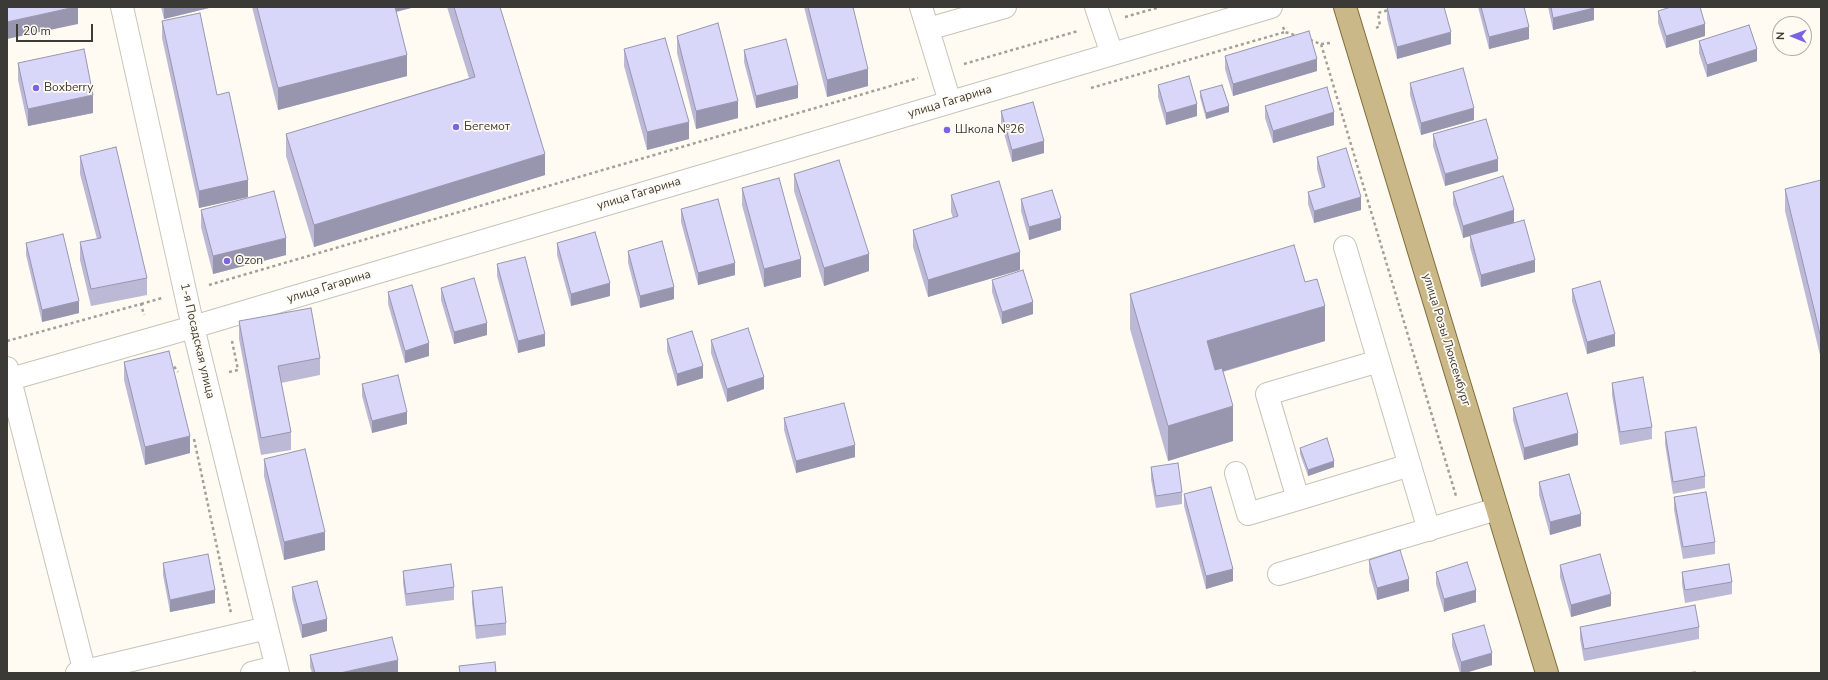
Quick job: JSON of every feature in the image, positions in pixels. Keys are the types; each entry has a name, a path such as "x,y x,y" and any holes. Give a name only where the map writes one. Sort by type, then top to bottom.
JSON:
{"main road":[{"name":"улица Розы Люксембург","path":"1345,7 1547,673"}],"street":[{"name":"1-я Посадская улица","path":"122,7 193,327 277,670"},
{"path":"921,7 950,102"},
{"path":"928,29 1005,7"},
{"name":"улица Гагарина","path":"8,376 193,327 1271,7"},
{"path":"1099,15 1112,54"},
{"path":"1345,247 1429,530"},
{"path":"1298,499 1267,394 1379,361"},
{"path":"8,376 83,672 266,628"},
{"path":"1236,473 1248,514 1410,465"},
{"path":"1278,574 1497,509"},
{"path":"252,673 277,670"}],"path":[{"path":"7,341 185,292 940,71 1099,15 1160,7"},
{"path":"1283,26 1285,32 1300,37"},
{"path":"1307,39 1321,44 1463,519"},
{"path":"141,304 156,362 173,365 180,375"},
{"path":"193,437 236,635"}],"building":[{"path":"7,7 75,7 7,22"},
{"path":"257,7 395,7 407,55 278,88"},
{"name":"Бегемот","path":"454,7 500,7 545,154 314,225 286,134 475,77"},
{"path":"808,7 853,7 868,69 827,80"},
{"path":"1387,7 1444,7 1451,32 1397,47"},
{"path":"1481,7 1524,7 1529,27 1489,37"},
{"path":"1551,7 1594,7 1594,8 1553,18"},
{"path":"1671,7 1700,7 1705,24 1666,36 1658,11"},
{"path":"200,13 217,95 229,92 248,180 199,191 162,21"},
{"path":"718,23 738,101 696,111 677,36"},
{"path":"1749,25 1757,49 1707,65 1699,41"},
{"path":"1309,31 1317,59 1233,84 1225,56"},
{"path":"665,38 689,122 647,132 624,49"},
{"path":"786,39 798,85 756,96 744,50"},
{"path":"84,49 93,95 28,109 18,63"},
{"path":"1463,68 1474,108 1421,123 1410,83"},
{"path":"1189,76 1197,104 1166,113 1158,85"},
{"path":"1222,85 1229,106 1206,113 1200,91"},
{"path":"1327,87 1334,112 1273,131 1265,106"},
{"path":"1033,102 1044,141 1012,150 1001,111"},
{"path":"1486,119 1498,159 1445,174 1433,134"},
{"path":"116,147 147,278 91,289 80,242 101,238 80,156"},
{"path":"1346,148 1361,197 1314,211 1308,192 1325,187 1317,157"},
{"path":"839,160 869,254 824,268 794,174"},
{"path":"1503,176 1514,210 1463,226 1453,192"},
{"path":"779,178 801,259 764,269 742,188"},
{"path":"1821,180 1821,338 1785,189"},
{"path":"999,181 1020,252 928,280 913,230 958,216 951,195"},
{"path":"1052,190 1061,218 1029,227 1021,199"},
{"path":"274,191 286,238 213,256 201,210"},
{"path":"718,199 735,263 698,273 681,209"},
{"path":"1524,220 1535,260 1481,275 1470,235"},
{"path":"595,232 610,283 571,294 557,243"},
{"path":"63,234 79,301 42,310 26,243"},
{"path":"662,241 674,287 640,296 628,251"},
{"path":"1294,245 1305,282 1317,279 1325,306 1207,341 1215,370 1222,368 1233,406 1168,426 1130,294"},
{"path":"525,257 545,334 518,341 497,264"},
{"path":"1023,270 1033,302 1002,312 992,280"},
{"path":"474,278 487,323 454,332 441,288"},
{"path":"1600,281 1615,334 1587,342 1572,289"},
{"path":"412,285 429,343 405,351 388,292"},
{"path":"311,308 320,358 278,366 291,432 261,438 239,321"},
{"path":"748,328 764,377 727,389 711,340"},
{"path":"692,331 703,366 677,374 667,339"},
{"path":"169,351 190,436 145,447 124,362"},
{"path":"398,375 407,412 372,421 362,384"},
{"path":"1643,377 1652,427 1620,432 1612,383"},
{"path":"1567,393 1578,433 1524,448 1513,408"},
{"path":"844,403 855,445 796,461 784,418"},
{"path":"1696,427 1705,476 1673,482 1665,432"},
{"path":"1327,438 1334,461 1308,470 1300,448"},
{"path":"305,449 325,532 284,542 264,459"},
{"path":"1178,463 1182,492 1156,496 1151,467"},
{"path":"1569,474 1581,514 1550,522 1539,482"},
{"path":"1211,487 1233,569 1206,576 1184,494"},
{"path":"1706,492 1715,542 1683,547 1674,497"},
{"path":"1400,550 1409,579 1377,588 1369,560"},
{"path":"208,554 215,590 170,600 163,563"},
{"path":"1600,554 1611,594 1571,605 1560,565"},
{"path":"1467,562 1476,590 1444,599 1436,572"},
{"path":"451,564 454,587 406,594 403,571"},
{"path":"1729,564 1732,582 1685,590 1682,572"},
{"path":"317,581 327,619 302,625 292,587"},
{"path":"502,587 506,623 476,626 472,591"},
{"path":"1695,605 1699,627 1584,649 1580,627"},
{"path":"1484,625 1492,653 1461,662 1452,634"},
{"path":"392,637 398,660 340,673 315,673 310,655"},
{"path":"495,662 496,673 460,673 459,666"}],"place":[{"name":"Boxberry","path":"36,88"},
{"name":"Бегемот","path":"456,127"},
{"name":"Школа №26","path":"947,130"},
{"name":"Ozon","path":"227,261"}]}
